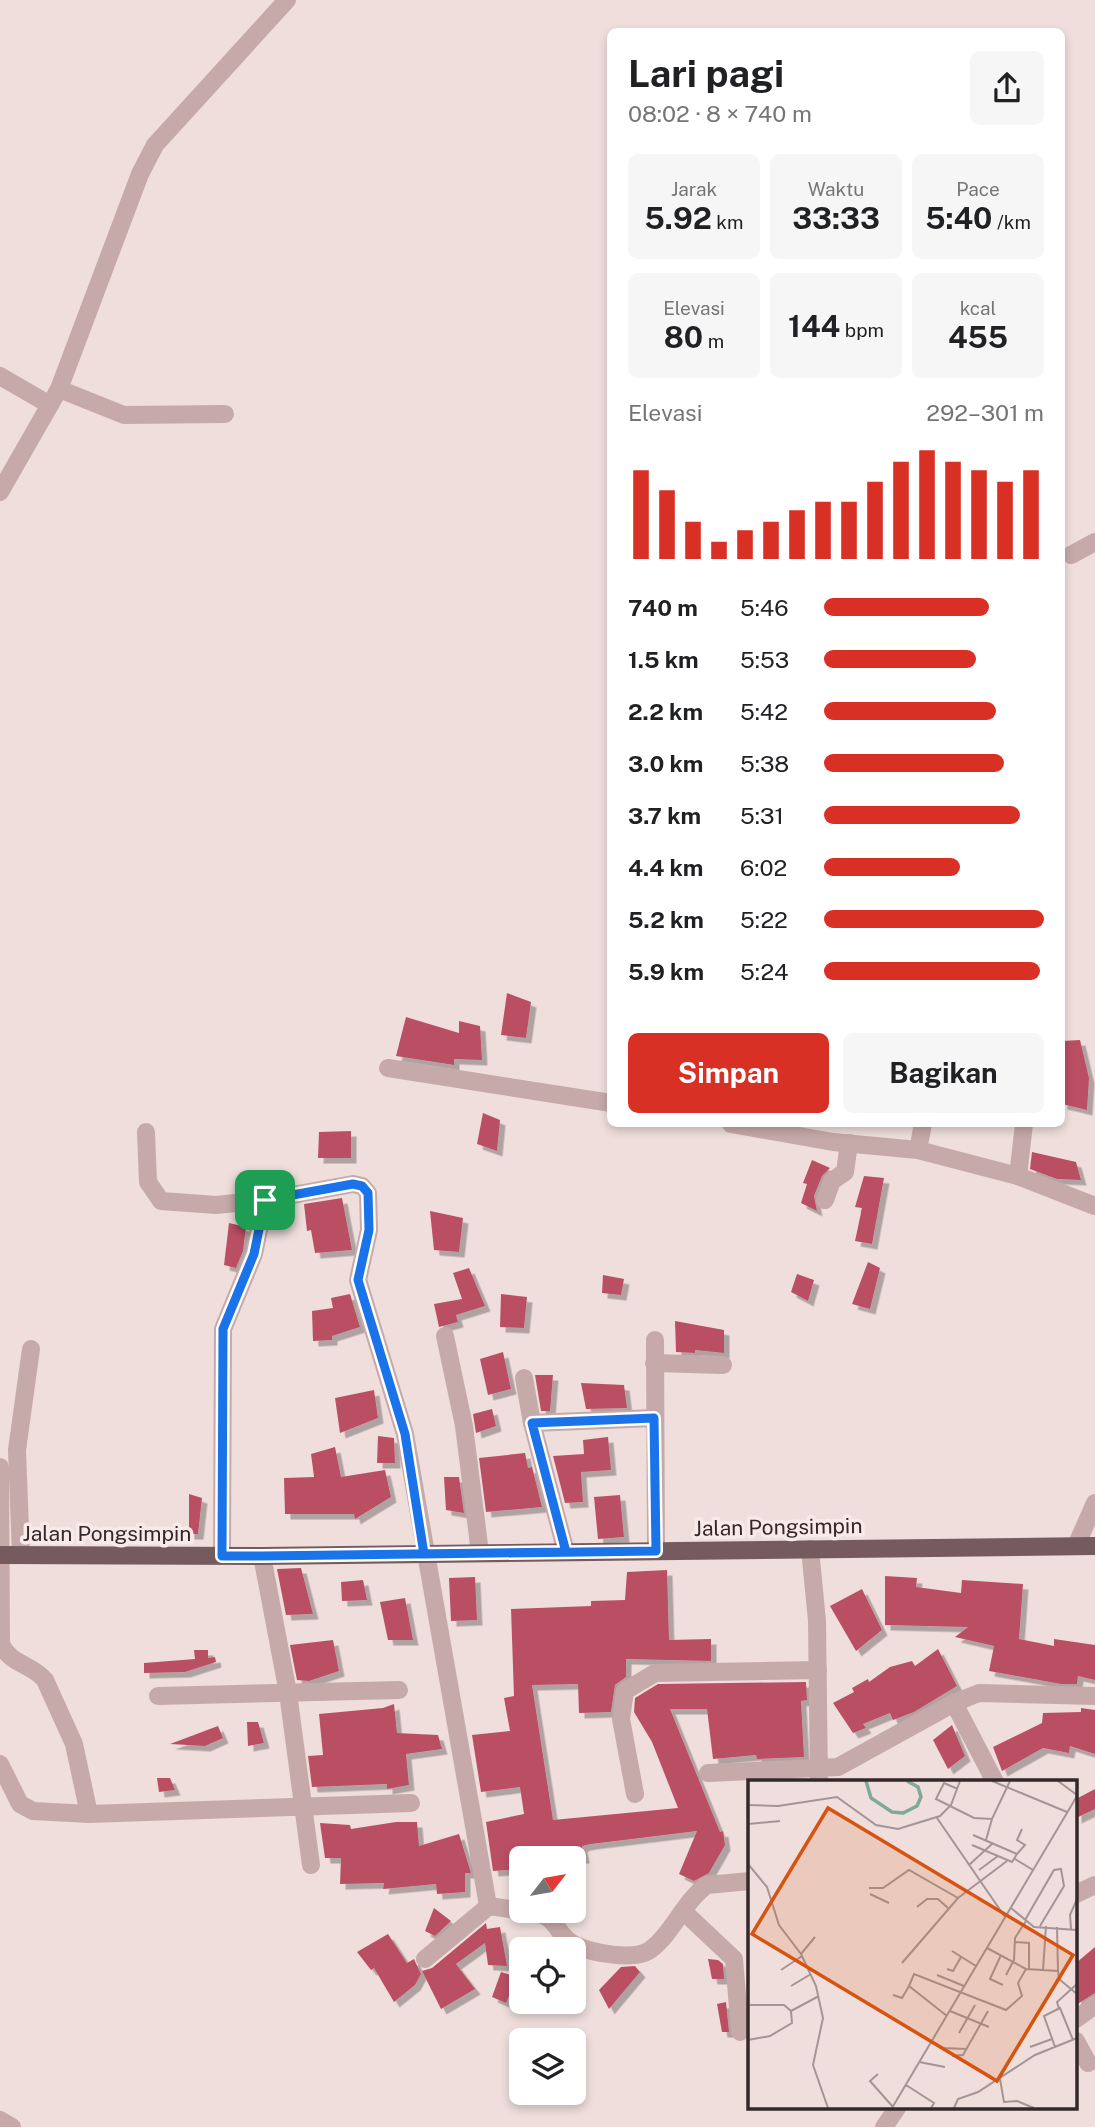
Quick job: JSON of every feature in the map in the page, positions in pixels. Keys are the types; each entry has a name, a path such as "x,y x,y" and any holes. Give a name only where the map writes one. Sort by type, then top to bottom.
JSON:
{"main road":[{"name":"Jalan Pongsimpin","path":"0,1555 262,1556 1095,1546"}],"street":[{"path":"0,492 55,397 140,174 151,152 168,129 287,0"},
{"path":"0,376 55,397 124,415 225,414"},
{"path":"1071,555 1095,542"},
{"path":"388,1068 607,1102"},
{"path":"750,1127 849,1143 918,1150 1018,1176 1095,1206"},
{"path":"918,1150 922,1127"},
{"path":"1018,1176 1024,1127"},
{"path":"146,1132 148,1182 161,1201 216,1205 265,1200 353,1184 362,1186 368,1193 369,1230 358,1280 405,1434 424,1554 489,1906"},
{"path":"825,1200 832,1181 845,1172 849,1143"},
{"path":"222,1556 223,1329 254,1254 265,1200"},
{"path":"444,1336 464,1426 480,1553"},
{"path":"655,1340 656,1551"},
{"path":"21,1555 17,1450 31,1349"},
{"path":"654,1363 723,1365"},
{"path":"524,1378 532,1423 566,1552"},
{"path":"532,1423 654,1418"},
{"path":"0,1466 2,1646 9,1658 39,1674 45,1681 74,1744 89,1814"},
{"path":"1076,1546 1095,1503"},
{"path":"810,1549 817,1621 819,1776"},
{"path":"262,1556 288,1693 311,1865"},
{"path":"635,1794 621,1719 625,1691 655,1673 818,1670"},
{"path":"158,1696 399,1690"},
{"path":"708,1773 819,1776 954,1703 979,1693 1095,1696"},
{"path":"954,1703 994,1780"},
{"path":"0,1763 20,1804 27,1810 89,1814 411,1803"},
{"path":"554,1923 575,1945 596,1951 638,1954 653,1947 707,1885 748,1881"},
{"path":"1078,1893 1095,1885"},
{"path":"425,1959 489,1906 509,1909"},
{"path":"683,1911 734,1959 740,2032"},
{"path":"1078,2018 1095,2005"},
{"path":"1078,2045 1088,2063"},
{"path":"884,2127 896,2110"},
{"path":"0,2120 12,2127"}],"building":[{"path":"507,993 531,1002 526,1038 501,1035"},
{"path":"406,1017 459,1033 459,1021 480,1026 482,1060 454,1059 454,1065 396,1056"},
{"path":"1080,1040 1089,1078 1087,1110 1065,1105 1065,1041"},
{"path":"483,1113 500,1120 497,1151 477,1144"},
{"path":"351,1131 351,1158 318,1158 319,1132"},
{"path":"1032,1152 1076,1162 1081,1180 1057,1179 1030,1169"},
{"path":"812,1160 830,1168 822,1176 814,1196 817,1211 801,1203 807,1184 803,1183"},
{"path":"864,1176 884,1178 872,1244 855,1241 862,1208 855,1207"},
{"path":"342,1198 352,1250 315,1253 311,1230 307,1231 304,1204"},
{"path":"430,1211 463,1218 459,1252 434,1250"},
{"path":"229,1223 246,1227 243,1251 236,1268 224,1265"},
{"path":"868,1262 880,1268 870,1309 852,1304"},
{"path":"469,1268 485,1306 456,1315 458,1322 439,1327 434,1304 462,1299 453,1273"},
{"path":"797,1274 814,1280 808,1301 791,1292"},
{"path":"603,1275 624,1279 621,1295 602,1293"},
{"path":"350,1294 360,1327 332,1336 332,1340 313,1341 312,1311 333,1308 331,1298"},
{"path":"501,1294 527,1297 524,1328 500,1327"},
{"path":"675,1321 724,1330 724,1353 695,1350 695,1353 676,1352"},
{"path":"503,1352 511,1389 488,1395 480,1359"},
{"path":"535,1375 553,1375 550,1411 541,1411"},
{"path":"581,1383 624,1385 627,1408 586,1409"},
{"path":"374,1390 378,1418 340,1433 335,1398"},
{"path":"492,1409 496,1426 476,1433 473,1414"},
{"path":"378,1436 394,1438 395,1463 377,1463"},
{"path":"608,1437 611,1470 581,1472 583,1502 565,1503 553,1456 584,1454 583,1440"},
{"path":"335,1447 341,1477 385,1470 391,1497 355,1519 354,1514 285,1514 284,1478 314,1477 311,1454"},
{"path":"525,1453 528,1468 532,1467 542,1507 486,1512 479,1458"},
{"path":"444,1477 459,1477 464,1513 446,1510"},
{"path":"189,1494 202,1498 198,1534 189,1534"},
{"path":"620,1495 624,1537 598,1539 594,1497"},
{"path":"301,1568 313,1614 286,1615 277,1569"},
{"path":"667,1570 669,1640 711,1639 711,1661 626,1659 626,1677 615,1685 611,1712 579,1713 578,1684 532,1685 553,1820 678,1808 652,1742 634,1712 635,1698 658,1684 806,1682 807,1700 801,1701 804,1757 757,1759 756,1755 713,1759 707,1709 670,1709 720,1832 723,1831 725,1845 709,1873 694,1881 679,1874 697,1831 582,1846 509,1846 509,1870 493,1871 486,1822 524,1814 520,1787 481,1792 472,1735 510,1731 504,1698 514,1696 511,1609 591,1606 591,1601 625,1600 627,1572"},
{"path":"885,1576 917,1578 916,1587 961,1593 962,1580 1023,1584 1019,1639 1054,1646 1054,1639 1095,1645 1095,1680 1078,1676 1077,1684 1061,1684 989,1671 994,1646 955,1637 968,1627 885,1625"},
{"path":"475,1577 477,1620 451,1621 449,1578"},
{"path":"363,1580 367,1600 342,1601 341,1582"},
{"path":"862,1589 882,1630 856,1651 830,1606"},
{"path":"405,1598 413,1640 388,1640 380,1602"},
{"path":"333,1640 339,1671 309,1681 297,1680 290,1645"},
{"path":"938,1649 957,1686 914,1712 893,1720 890,1713 863,1724 866,1728 853,1733 833,1703 854,1692 852,1688 868,1679 869,1682 890,1667 912,1661 915,1666"},
{"path":"194,1650 208,1650 208,1658 215,1657 216,1662 185,1672 144,1673 144,1663 195,1659"},
{"path":"394,1704 397,1733 438,1735 442,1749 406,1754 409,1785 387,1789 387,1784 312,1787 308,1756 323,1755 319,1714 383,1708"},
{"path":"1081,1708 1095,1710 1095,1754 1070,1746 1069,1753 1043,1748 1002,1771 993,1747 1042,1723 1043,1713 1081,1712"},
{"path":"247,1722 258,1722 264,1743 248,1746"},
{"path":"952,1725 965,1756 948,1769 933,1740"},
{"path":"218,1726 223,1738 205,1746 170,1744"},
{"path":"157,1778 170,1778 175,1790 159,1792"},
{"path":"1095,1789 1095,1809 1078,1817 1078,1798"},
{"path":"396,1822 417,1822 419,1846 459,1834 471,1873 465,1873 465,1892 437,1894 436,1884 383,1889 384,1883 340,1884 341,1858 325,1858 320,1823 350,1825 351,1829"},
{"path":"434,1908 451,1921 435,1936 425,1931"},
{"path":"486,1923 487,1929 500,1927 507,1966 488,1965 485,1943 456,1964 475,1989 441,2009 422,1971 432,1968"},
{"path":"388,1934 407,1963 414,1959 421,1974 415,1985 394,2002 374,1968 371,1970 357,1952"},
{"path":"1095,1947 1095,1993 1078,2004 1078,1961"},
{"path":"708,1959 718,1960 723,1964 724,1979 712,1979"},
{"path":"635,1966 640,1972 609,2009 599,1990 621,1967"},
{"path":"501,1972 509,1974 509,1996 506,2003 492,1997"},
{"path":"726,2002 729,2032 722,2032 717,2004"}],"route":[{"path":"265,1200 254,1254 223,1329 222,1556 262,1556 656,1551 654,1418 532,1423 566,1552 424,1554 408,1447 405,1434 358,1280 369,1230 366,1188 353,1184 265,1200"}]}
